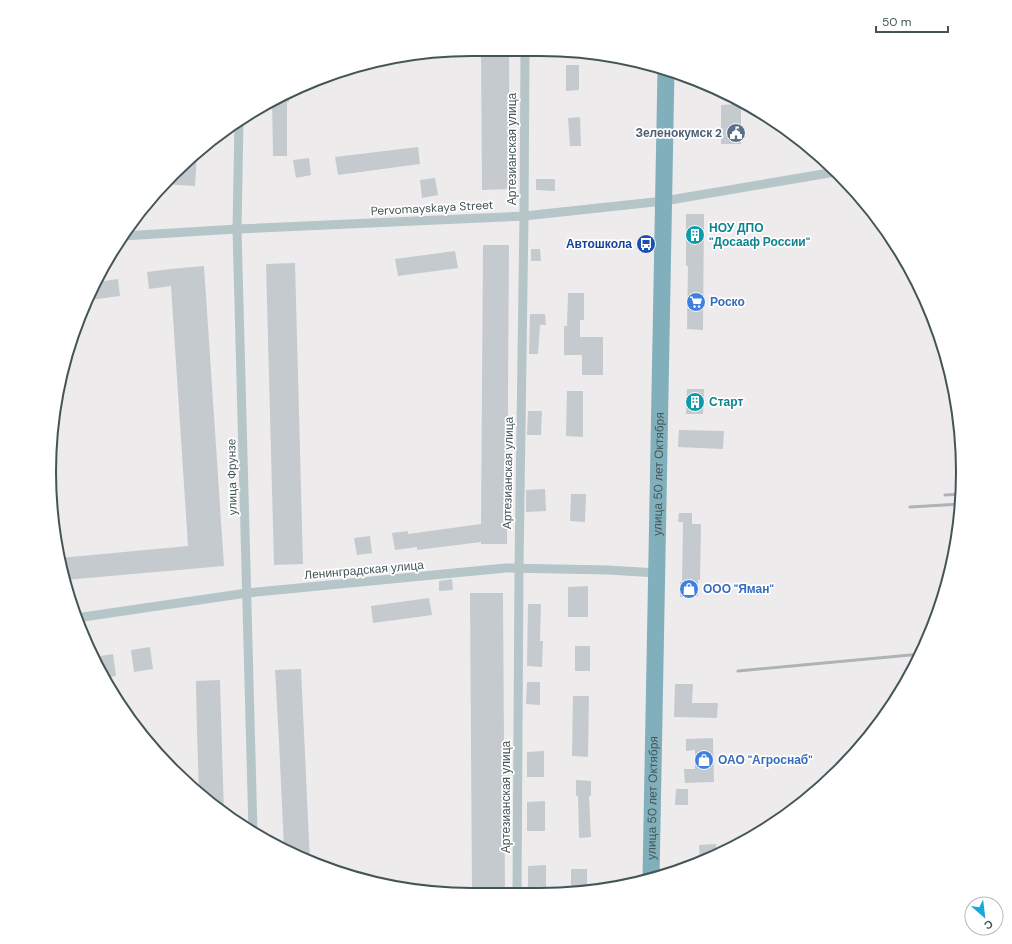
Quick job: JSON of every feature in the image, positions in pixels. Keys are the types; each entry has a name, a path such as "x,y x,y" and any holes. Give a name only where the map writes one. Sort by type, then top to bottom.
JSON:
{"highway":[{"name":"улица 50 лет Октября","path":"651,873 666,76"}],"street":[{"name":"Артезианская улица","path":"517,888 525,56"},
{"name":"улица Фрунзе","path":"239,128 237,229 253,825"},
{"name":"Pervomayskaya Street","path":"130,236 237,229 524,216 664,202 829,173"},
{"name":"Ленинградская улица","path":"82,617 247,593 519,568 656,573"}],"building":[{"path":"481,56 509,56 510,189 482,190"},
{"path":"566,65 579,65 579,90 566,91"},
{"path":"289,99 289,102 287,102 287,156 273,156 272,108"},
{"path":"734,104 741,108 741,144 721,144 721,105"},
{"path":"580,117 581,146 570,146 568,118"},
{"path":"418,147 420,164 338,175 335,157"},
{"path":"309,158 311,175 296,178 293,160"},
{"path":"197,160 195,186 172,185"},
{"path":"435,178 438,195 422,198 420,180"},
{"path":"536,179 555,179 555,191 536,190"},
{"path":"686,214 704,214 703,330 687,329 688,266 686,266"},
{"path":"483,245 509,245 507,544 481,544 481,542 417,550 417,547 395,550 392,533 408,531 408,534 481,524"},
{"path":"531,249 540,249 541,261 531,261"},
{"path":"455,251 458,268 398,276 395,259"},
{"path":"295,263 303,564 274,565 266,264"},
{"path":"204,266 224,566 70,580 65,558 188,546 171,286 149,289 147,272"},
{"path":"118,279 120,296 94,299 103,281"},
{"path":"568,293 584,293 584,320 580,320 580,337 603,337 603,375 582,375 582,355 564,355 564,326 567,326"},
{"path":"530,314 545,314 546,325 540,325 538,354 529,354"},
{"name":"Старт","path":"687,389 704,389 703,414 686,414"},
{"path":"567,391 583,391 583,437 566,436"},
{"path":"528,411 542,411 541,435 527,435"},
{"path":"679,430 724,431 723,449 678,447"},
{"path":"545,489 546,511 526,512 526,490"},
{"path":"571,494 586,494 585,522 570,521"},
{"path":"679,513 692,513 692,524 701,524 700,580 698,580 698,596 680,597 680,582 682,582 683,522 678,522"},
{"path":"370,536 372,553 357,555 354,538"},
{"path":"452,579 453,590 439,591 439,581"},
{"path":"588,586 588,617 568,617 568,587"},
{"path":"470,593 503,593 505,888 472,888"},
{"path":"429,598 432,615 373,623 371,606"},
{"path":"528,604 541,604 540,641 543,641 542,667 527,666"},
{"path":"575,646 590,646 590,671 575,671"},
{"path":"150,647 153,669 134,672 131,650"},
{"path":"113,654 116,676 110,677 99,656"},
{"path":"301,669 310,855 284,843 275,670"},
{"path":"220,680 224,805 199,786 196,681"},
{"path":"527,682 540,682 540,705 526,704"},
{"path":"675,684 693,684 692,703 718,703 717,718 674,717"},
{"path":"573,696 589,696 588,757 572,756"},
{"name":"ОАО \"Агроснаб\"","path":"713,738 714,782 685,783 684,769 695,769 695,750 686,751 686,739"},
{"path":"544,751 544,777 527,777 527,752"},
{"path":"576,780 591,781 591,796 589,796 591,837 579,838"},
{"path":"676,789 688,789 688,805 675,805"},
{"path":"545,801 545,831 527,831 527,802"},
{"path":"716,844 716,848 700,856 699,845"},
{"path":"546,865 546,888 528,888 528,866"},
{"path":"571,869 587,869 587,885 571,887"}],"railway":[{"path":"945,495 955,494"},
{"path":"910,507 954,504"},
{"path":"738,671 914,655"}],"place":[{"name":"Зеленокумск 2","path":"736,133"},
{"name":"НОУ ДПО \"Досааф России\"","path":"695,235"},
{"name":"Автошкола","path":"646,244"},
{"name":"Роско","path":"696,302"},
{"name":"Старт","path":"695,402"},
{"name":"ООО \"Яман\"","path":"689,589"},
{"name":"ОАО \"Агроснаб\"","path":"704,760"}]}
